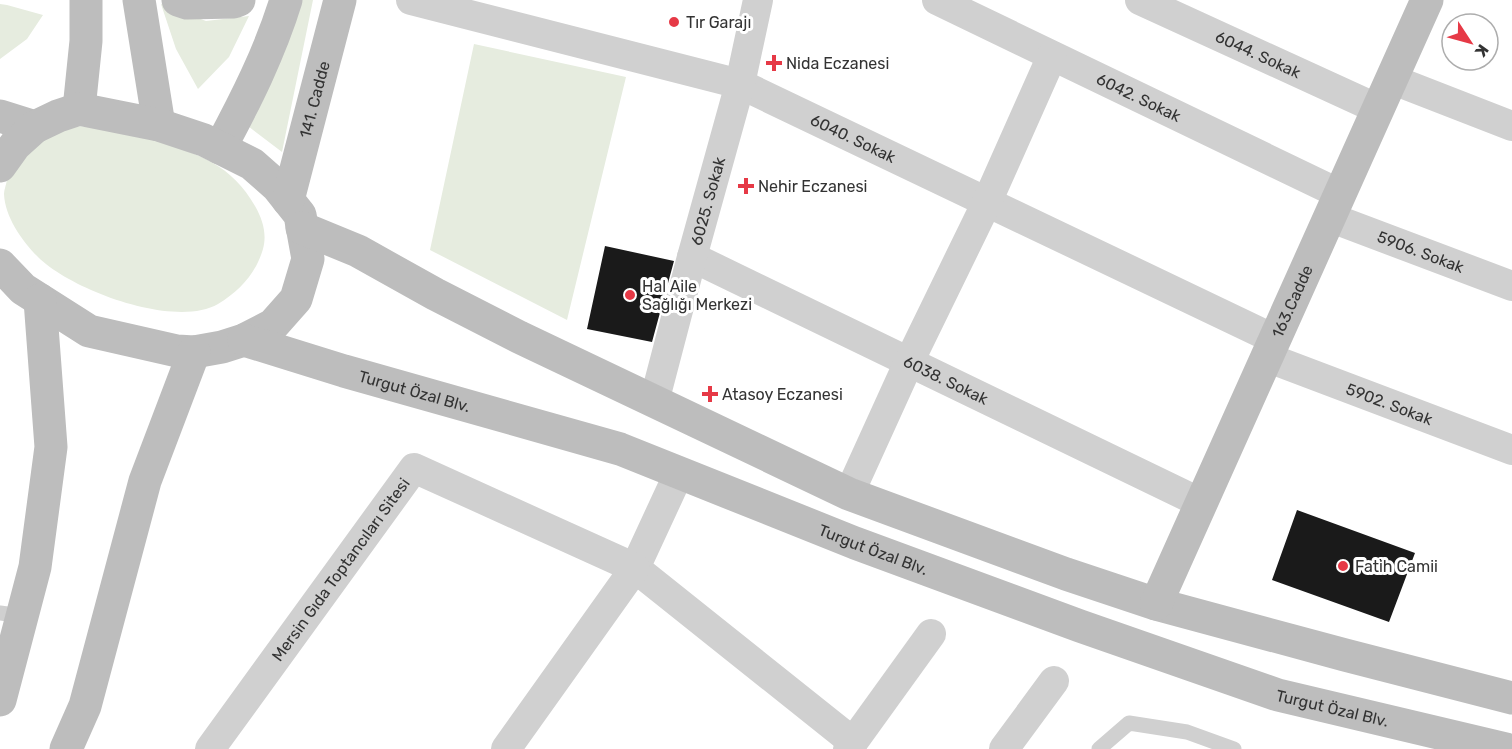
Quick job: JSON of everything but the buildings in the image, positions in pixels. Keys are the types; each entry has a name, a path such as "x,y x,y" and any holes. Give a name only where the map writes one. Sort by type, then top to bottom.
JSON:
{"main road":[{"path":"79,108 86,42 86,0"},
{"path":"139,0 159,125"},
{"path":"177,0 187,3 239,0"},
{"path":"220,148 243,106 277,31 286,0"},
{"name":"141. Cadde","path":"295,214 340,0"},
{"name":"163.Cadde","path":"1156,604 1427,0"},
{"path":"0,166 15,145 35,127 79,108 159,125 204,140 252,164 277,186 295,214 308,259 296,299 273,325 244,340 194,352 177,351 89,331 23,289 0,265"},
{"path":"0,116 35,127"},
{"path":"295,214 358,252 519,337 849,494 1066,574 1156,604 1512,698"},
{"path":"0,700 11,615 35,567 51,447 40,300"},
{"name":"Turgut Özal Blv.","path":"244,340 344,371 620,449 886,555 1278,695 1506,749"},
{"path":"66,749 85,706 145,481 194,352"}],"street":[{"name":"6040. Sokak","path":"411,0 740,84 987,202 1270,348"},
{"name":"6025. Sokak","path":"654,402 740,84 758,0"},
{"name":"6042. Sokak","path":"936,0 1053,56 1335,206"},
{"name":"6044. Sokak","path":"1140,0 1189,11 1378,109"},
{"path":"849,494 909,362 987,202 1053,56"},
{"path":"1391,80 1512,126"},
{"name":"5906. Sokak","path":"1335,206 1512,286"},
{"name":"6038. Sokak","path":"692,257 1201,503"},
{"name":"5902. Sokak","path":"1270,348 1512,450"},
{"name":"Mersin Gıda Toptancıları Sitesi","path":"210,749 414,468 635,568 850,746 931,634"},
{"path":"506,749 635,568 679,473"},
{"path":"1004,749 1054,681"}],"lane":[{"path":"1099,749 1129,723 1187,732 1234,749"}],"shaded area":[{"path":"288,0 313,0 282,152 244,123"},
{"path":"0,4 43,15 27,39 0,59"},
{"path":"161,4 206,21 249,16 229,57 198,89 176,49"},
{"path":"474,44 626,77 567,320 430,250"},
{"path":"68,126 102,127 126,131 200,156 236,180 258,211 264,227 265,238 260,258 246,281 218,304 199,311 176,312 151,309 98,293 53,270 38,257 20,236 7,211 4,194 8,172 16,158 27,146"}],"place":[{"name":"Tır Garajı","path":"674,22"},
{"name":"Nida Eczanesi","path":"774,63"},
{"name":"Nehir Eczanesi","path":"746,186"},
{"name":"Hal Aile Sağlığı Merkezi","path":"630,295"},
{"name":"Atasoy Eczanesi","path":"710,394"},
{"name":"Fatih Camii","path":"1343,566"}]}
